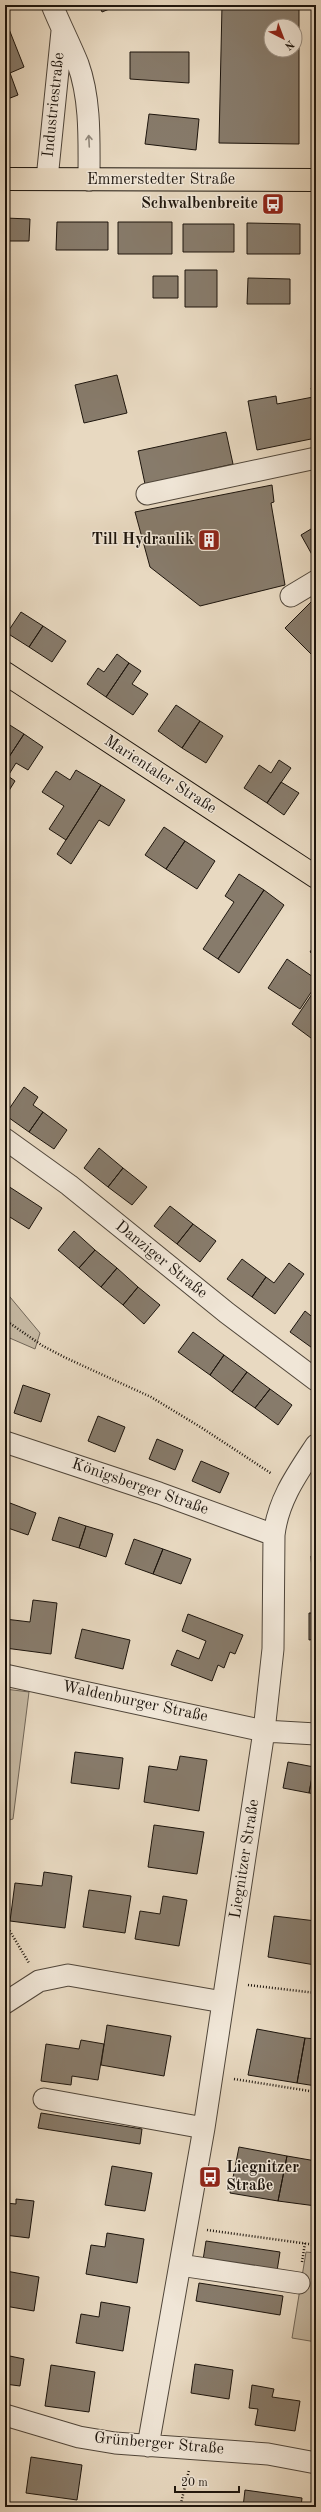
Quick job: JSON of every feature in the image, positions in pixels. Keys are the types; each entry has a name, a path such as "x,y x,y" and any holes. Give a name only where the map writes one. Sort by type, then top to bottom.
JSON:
{"main road":[{"name":"Emmerstedter Straße","path":"5,179 316,180"},
{"name":"Marientaler Straße","path":"5,673 316,877"}],"street":[{"name":"Industriestraße","path":"52,5 62,31 78,64 86,100 89,144 89,180"},
{"name":"Industriestraße","path":"47,179 62,31"},
{"path":"147,494 316,458"},
{"path":"291,596 316,581"},
{"name":"Danziger Straße","path":"5,1140 69,1185 227,1313 316,1380"},
{"name":"Königsberger Straße","path":"5,1442 159,1493 274,1534"},
{"name":"Liegnitzer Straße","path":"148,2446 204,2128 264,1731 273,1649 274,1534 276,1516 289,1486 316,1445"},
{"name":"Waldenburger Straße","path":"5,1675 264,1731 316,1734"},
{"path":"5,2003 39,1981 68,1975 224,1992"},
{"path":"44,2100 204,2128"},
{"path":"180,2265 299,2283"},
{"name":"Grünberger Straße","path":"5,2416 79,2437 148,2446 268,2454 316,2463"}],"path":[{"path":"5,1320 60,1355 151,1397 202,1428 289,1486"},
{"path":"5,1923 39,1981"},
{"path":"224,1992 316,1993"},
{"path":"212,2076 316,2092"},
{"path":"187,2228 316,2245"},
{"path":"180,2507 194,2448"}],"shaded area":[{"path":"5,1291 40,1333 35,1349 5,1336"},
{"path":"5,1689 29,1692 13,1819 5,1821"},
{"path":"306,2252 316,2253 316,2342 292,2338"}],"building":[{"path":"99,5 119,5 102,12"},
{"path":"222,5 299,5 299,18 263,18 263,58 299,58 299,144 219,143"},
{"path":"5,19 24,67 10,73 18,95 5,100"},
{"path":"130,52 189,52 189,83 130,79"},
{"path":"149,114 199,119 196,150 145,144"},
{"path":"5,218 30,219 29,241 5,241"},
{"path":"57,222 108,222 108,250 56,250"},
{"path":"118,222 172,222 172,254 118,254"},
{"path":"247,223 300,224 300,254 247,254"},
{"path":"183,224 234,224 234,252 183,252"},
{"path":"185,270 217,270 217,307 185,307"},
{"path":"153,276 178,276 178,298 153,298"},
{"path":"248,278 290,279 290,304 247,304"},
{"path":"117,375 127,413 84,423 75,385"},
{"path":"316,387 316,438 257,450 248,401 276,396 277,404 313,397 311,388"},
{"path":"226,432 233,464 145,484 138,451"},
{"name":"Till Hydraulik","path":"272,485 274,502 271,503 285,585 200,606 150,567 135,512"},
{"path":"316,526 316,560 315,560 301,535"},
{"path":"316,597 316,659 285,628"},
{"path":"21,612 43,626 29,647 7,633"},
{"path":"43,626 66,641 52,662 29,647"},
{"path":"117,654 129,663 106,697 87,684 98,668 104,672"},
{"path":"129,663 141,671 132,684 148,694 133,715 106,697"},
{"path":"176,705 200,721 182,748 158,731"},
{"path":"200,721 223,736 206,763 182,748"},
{"path":"5,722 24,734 5,763"},
{"path":"24,734 43,747 28,770 16,763 8,776 15,781 5,797 5,763"},
{"path":"279,760 291,768 267,803 244,788 259,765 271,773"},
{"path":"76,770 101,785 66,840 49,829 64,806 42,792 56,771 70,780"},
{"path":"281,782 299,793 284,815 267,803"},
{"path":"101,785 125,800 109,826 99,820 71,864 57,854"},
{"path":"164,827 185,841 166,869 145,855"},
{"path":"185,841 215,861 197,889 166,869"},
{"path":"239,874 264,890 218,959 203,949 234,902 225,896"},
{"path":"264,890 284,905 239,973 218,959"},
{"path":"316,943 316,956 310,952"},
{"path":"287,959 316,979 316,985 300,1009 268,988"},
{"path":"312,994 316,997 315,1041 292,1024"},
{"path":"24,1087 38,1097 33,1105 43,1112 29,1132 5,1115"},
{"path":"43,1112 67,1130 54,1149 29,1132"},
{"path":"99,1148 123,1168 108,1187 84,1168"},
{"path":"123,1168 147,1187 132,1205 108,1187"},
{"path":"8,1186 42,1208 29,1229 5,1214 5,1191"},
{"path":"170,1206 193,1224 177,1244 154,1226"},
{"path":"193,1224 216,1241 200,1262 177,1244"},
{"path":"74,1231 95,1250 79,1268 58,1250"},
{"path":"95,1250 117,1268 101,1287 79,1268"},
{"path":"242,1259 266,1277 252,1297 227,1279"},
{"path":"289,1263 304,1274 275,1314 252,1297 266,1277 274,1283"},
{"path":"117,1268 138,1287 123,1305 101,1287"},
{"path":"138,1287 160,1305 144,1324 123,1305"},
{"path":"305,1311 316,1320 315,1350 290,1332"},
{"path":"193,1332 224,1355 210,1375 178,1352"},
{"path":"224,1355 247,1372 232,1392 210,1375"},
{"path":"247,1372 270,1389 255,1408 232,1392"},
{"path":"23,1385 50,1394 41,1422 14,1413"},
{"path":"270,1389 292,1405 278,1425 255,1408"},
{"path":"98,1416 125,1427 115,1452 88,1441"},
{"path":"157,1439 183,1450 175,1470 149,1459"},
{"path":"201,1461 229,1473 220,1493 192,1481"},
{"path":"5,1502 10,1503 5,1517"},
{"path":"10,1503 36,1513 28,1535 5,1527 5,1517"},
{"path":"59,1517 86,1526 79,1548 52,1540"},
{"path":"86,1526 113,1534 106,1557 79,1548"},
{"path":"134,1539 163,1549 153,1574 125,1564"},
{"path":"163,1549 191,1559 181,1584 153,1574"},
{"path":"316,1555 316,1584 313,1584 311,1556"},
{"path":"33,1600 57,1603 51,1654 5,1648 5,1619 30,1622"},
{"path":"309,1613 316,1613 316,1639 309,1640"},
{"path":"188,1614 243,1635 235,1654 230,1652 224,1668 218,1665 212,1681 171,1665 177,1650 199,1659 206,1641 182,1631"},
{"path":"82,1629 130,1640 123,1669 75,1658"},
{"path":"75,1752 123,1758 119,1789 71,1783"},
{"path":"180,1756 207,1760 199,1811 144,1802 149,1766 177,1770"},
{"path":"288,1762 314,1767 309,1793 283,1788"},
{"path":"314,1767 316,1767 316,1794 309,1793"},
{"path":"154,1825 204,1832 197,1874 148,1867"},
{"path":"44,1872 72,1876 65,1928 10,1921 15,1883 42,1886"},
{"path":"89,1890 131,1896 125,1933 83,1927"},
{"path":"163,1896 187,1900 179,1946 135,1939 140,1911 160,1914"},
{"path":"274,1916 316,1921 315,1965 268,1957"},
{"path":"107,2025 171,2036 164,2076 101,2065"},
{"path":"257,2029 305,2038 297,2083 248,2075"},
{"path":"305,2038 316,2039 316,2086 297,2083"},
{"path":"81,2040 104,2044 98,2080 72,2076 71,2085 41,2081 46,2044 79,2049"},
{"path":"41,2113 142,2129 140,2144 38,2128"},
{"path":"239,2147 287,2156 278,2201 230,2193"},
{"path":"287,2156 316,2161 316,2206 278,2201"},
{"path":"112,2166 152,2173 145,2211 105,2205"},
{"path":"16,2199 34,2201 29,2238 5,2235 5,2203 16,2204"},
{"path":"107,2233 144,2239 137,2283 86,2274 91,2245 105,2247"},
{"path":"206,2241 280,2252 277,2271 203,2260"},
{"path":"6,2271 39,2277 34,2311 5,2306"},
{"path":"199,2283 283,2296 280,2315 196,2301"},
{"path":"101,2302 130,2307 123,2351 76,2343 81,2314 99,2317"},
{"path":"5,2355 24,2359 20,2386 5,2384"},
{"path":"195,2364 233,2370 229,2399 191,2393"},
{"path":"51,2365 95,2372 89,2412 45,2406"},
{"path":"252,2385 274,2389 272,2397 300,2401 295,2431 255,2425 258,2409 249,2408"},
{"path":"316,2419 316,2436 313,2436"},
{"path":"31,2457 82,2465 77,2500 26,2493"},
{"path":"245,2490 302,2498 301,2507 243,2507"}],"place":[{"name":"Schwalbenbreite","path":"273,204"},
{"name":"Till Hydraulik","path":"209,540"},
{"name":"Liegnitzer Straße","path":"210,2177"}]}
